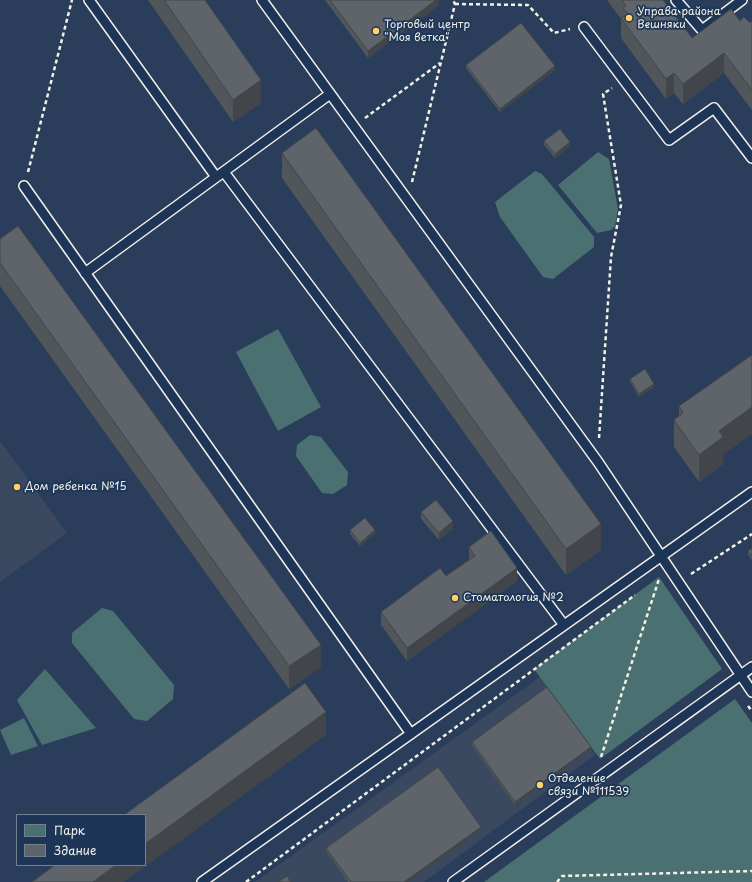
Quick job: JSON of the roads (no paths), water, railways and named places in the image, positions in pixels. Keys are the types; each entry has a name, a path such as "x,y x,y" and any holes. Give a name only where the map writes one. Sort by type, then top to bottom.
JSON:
{"lane":[{"path":"89,0 564,625"},
{"path":"262,0 598,462 660,557 752,692"},
{"path":"676,0 702,30 732,12 742,0"},
{"path":"584,27 669,140 714,108 752,158"},
{"path":"85,273 330,94"},
{"path":"24,186 411,734"},
{"path":"202,882 752,492"},
{"path":"453,882 752,667"}],"place":[{"name":"Управа района Вешняки","path":"629,18"},
{"name":"Торговый центр \"Моя ветка\"","path":"376,31"},
{"name":"Дом ребенка №15","path":"17,487"},
{"name":"Стоматология №2","path":"455,598"},
{"name":"Отделение связи №111539","path":"540,785"}]}
